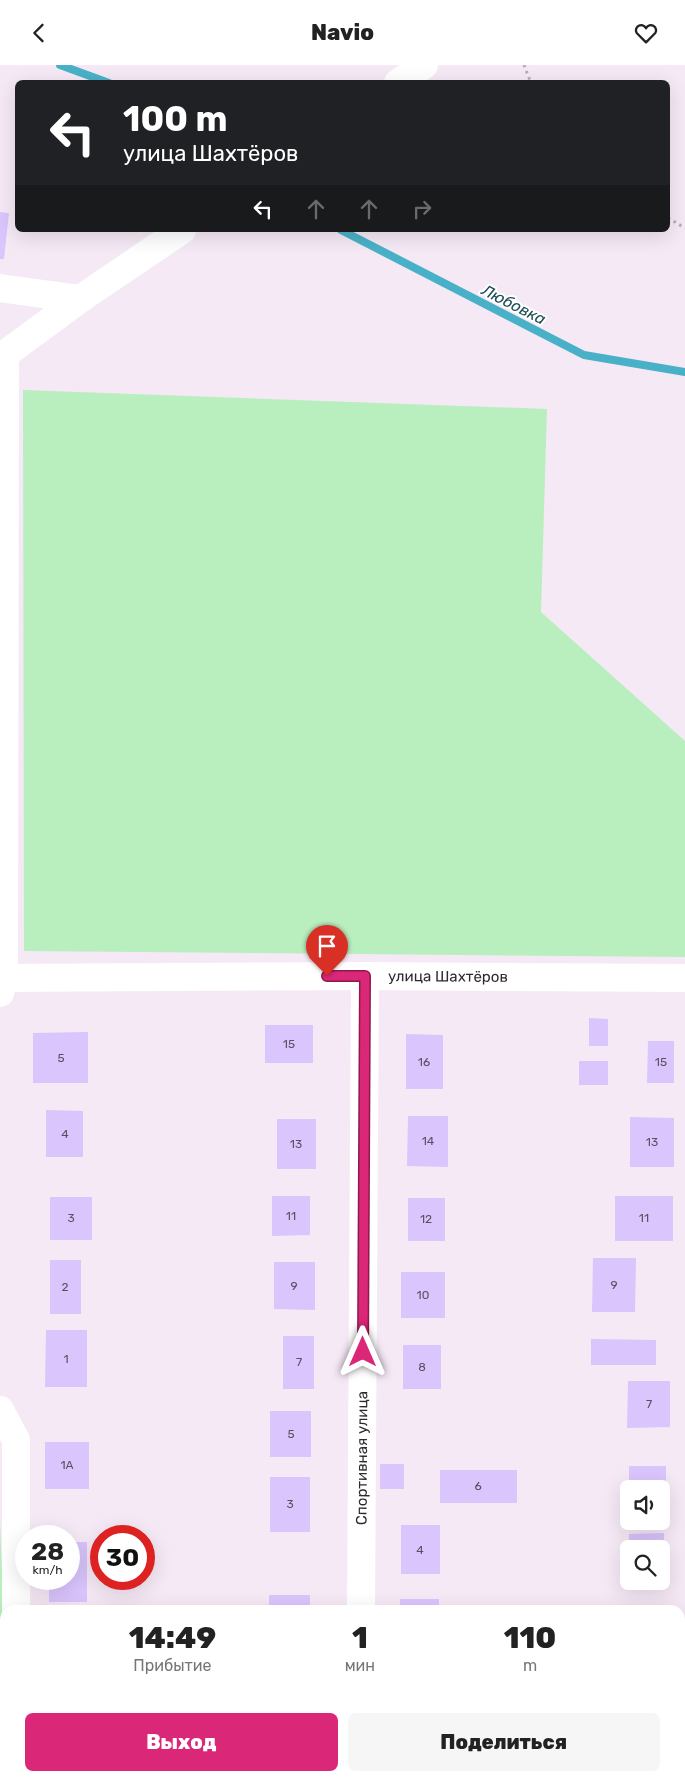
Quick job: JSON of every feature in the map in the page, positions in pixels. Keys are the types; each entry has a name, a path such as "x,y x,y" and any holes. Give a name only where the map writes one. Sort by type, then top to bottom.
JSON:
{"street":[{"path":"402,80 424,65"},
{"path":"1,983 3,357 80,299 179,232"},
{"path":"0,288 80,299"},
{"name":"улица Шахтёров","path":"1,983 365,976 685,978"},
{"name":"Спортивная улица","path":"361,1605 365,976"},
{"path":"0,1410 16,1440 16,1605"}],"path":[{"path":"524,65 529,80"},
{"path":"670,219 685,228"}],"green space":[{"path":"23,390 547,409 541,612 685,741 685,957 24,951"},
{"path":"0,1522 3,1605 0,1605"}],"building":[{"path":"0,212 9,213 4,259 0,259"},
{"path":"589,1018 608,1019 608,1046 589,1046"},
{"path":"265,1025 313,1025 313,1063 265,1063"},
{"path":"88,1032 88,1083 33,1083 33,1033"},
{"path":"406,1034 443,1035 443,1089 406,1089"},
{"path":"648,1041 674,1041 674,1083 647,1083"},
{"path":"579,1061 608,1061 608,1085 579,1085"},
{"path":"46,1110 83,1111 83,1157 46,1157"},
{"path":"408,1116 448,1116 448,1167 407,1166"},
{"path":"630,1117 674,1118 674,1167 630,1167"},
{"path":"277,1119 316,1119 316,1169 277,1169"},
{"path":"272,1196 310,1196 310,1235 272,1236"},
{"path":"615,1196 673,1196 673,1241 615,1241"},
{"path":"50,1197 92,1197 92,1240 50,1240"},
{"path":"408,1198 445,1198 445,1241 408,1241"},
{"path":"593,1258 636,1258 635,1312 592,1312"},
{"path":"50,1260 81,1260 81,1314 50,1314"},
{"path":"274,1262 315,1262 315,1310 274,1309"},
{"path":"401,1272 445,1272 445,1318 401,1318"},
{"path":"46,1330 87,1330 87,1387 45,1387"},
{"path":"283,1336 314,1336 314,1389 283,1389"},
{"path":"591,1339 656,1340 656,1365 591,1365"},
{"path":"403,1345 441,1345 441,1389 403,1389"},
{"path":"628,1381 670,1381 670,1427 627,1428"},
{"path":"270,1411 311,1411 311,1457 270,1457"},
{"path":"45,1442 89,1442 89,1489 45,1489"},
{"path":"380,1464 404,1464 404,1489 380,1489"},
{"path":"629,1466 666,1466 666,1480 629,1480"},
{"path":"440,1470 517,1470 517,1503 440,1503"},
{"path":"270,1477 310,1477 310,1532 270,1532"},
{"path":"401,1525 440,1525 440,1574 401,1574"},
{"path":"664,1533 664,1540 629,1540 629,1534"},
{"path":"80,1542 87,1542 87,1602 49,1602 49,1590 80,1590"},
{"path":"269,1595 310,1595 310,1605 269,1605"},
{"path":"400,1599 439,1599 439,1605 400,1605"}],"waterway":[{"name":"Любовка","path":"60,65 101,80"},
{"name":"Любовка","path":"345,232 584,355 685,372"}],"route":[{"path":"327,976 365,976 363,1352"}]}
